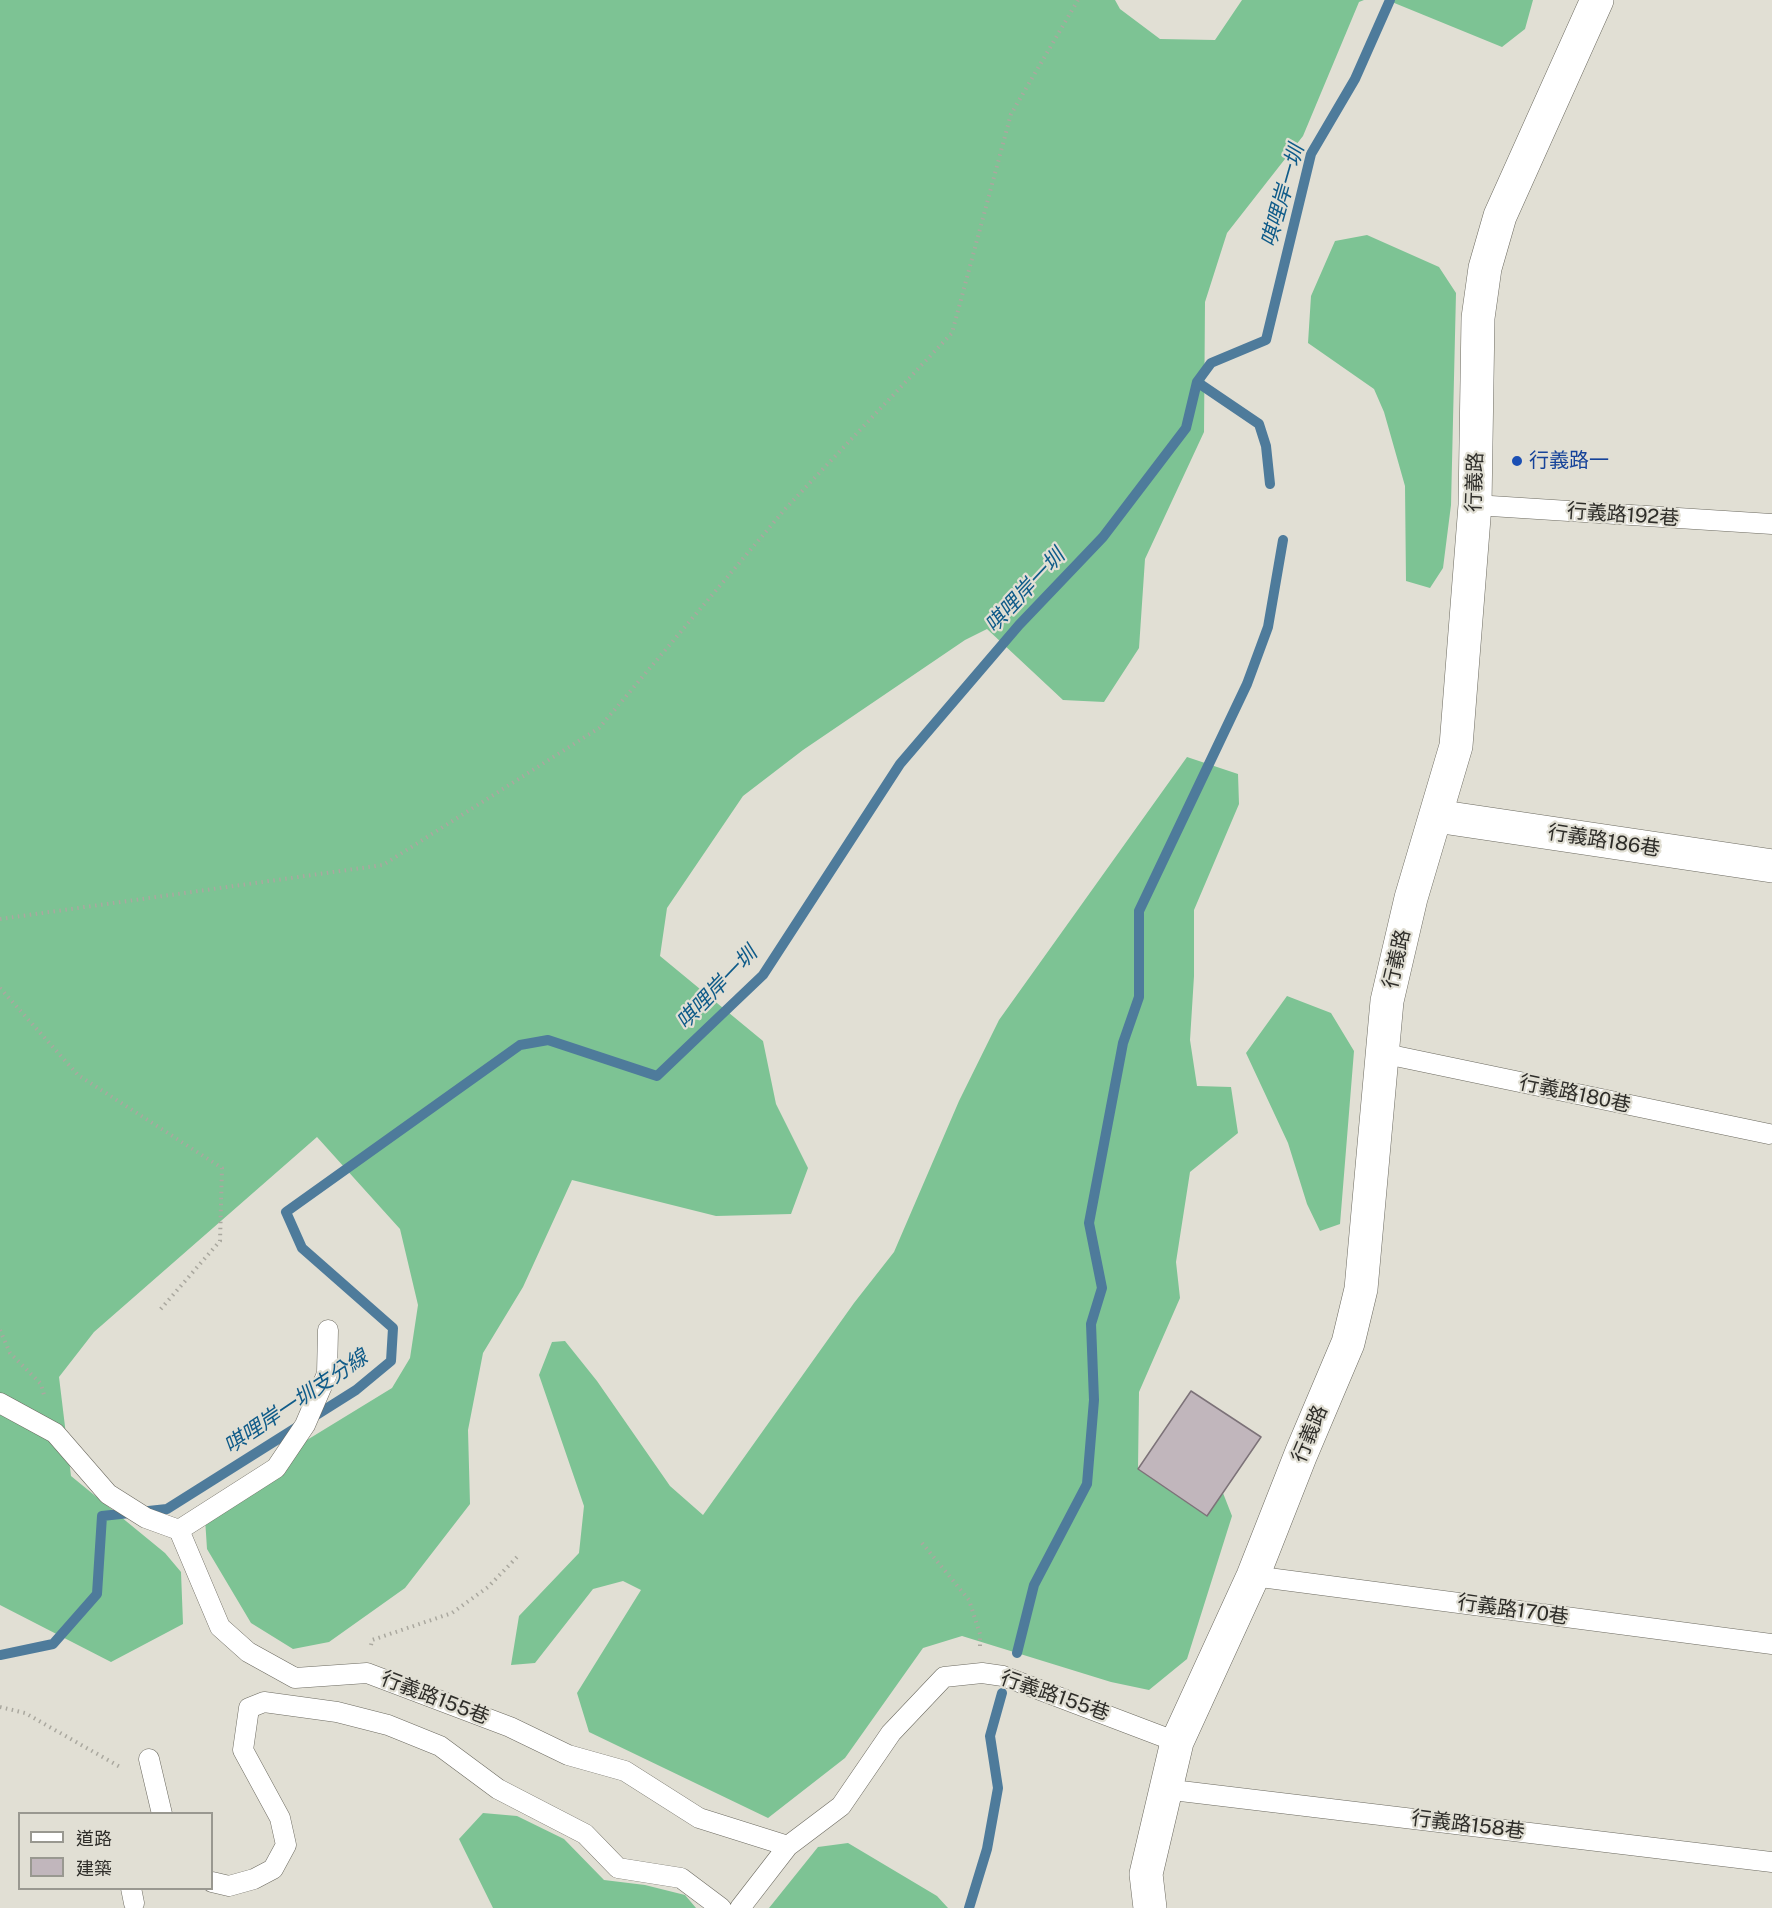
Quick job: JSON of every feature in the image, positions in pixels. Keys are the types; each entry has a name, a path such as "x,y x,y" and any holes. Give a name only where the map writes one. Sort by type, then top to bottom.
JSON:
{"street":[{"name":"行義路","path":"1150,1908 1146,1874 1164,1789 1177,1742 1253,1576 1300,1454 1348,1343 1361,1289 1387,1001 1412,898 1456,746 1475,505 1478,318 1485,268 1500,216 1597,0"},
{"name":"行義路186巷","path":"1436,816 1772,866"}],"lane":[{"name":"行義路192巷","path":"1475,505 1772,524"},
{"name":"行義路180巷","path":"1381,1053 1769,1134"},
{"path":"0,1403 55,1433 108,1494 146,1518 179,1530 276,1468 305,1425 327,1374 328,1329"},
{"name":"行義路155巷","path":"179,1530 220,1627 248,1652 295,1678 367,1673 510,1727 568,1755 625,1771 699,1818 788,1846"},
{"name":"行義路170巷","path":"1253,1576 1772,1644"},
{"name":"行義路155巷","path":"740,1908 788,1846 841,1806 891,1733 944,1677 982,1673 1003,1676 1177,1742"},
{"path":"213,1882 229,1886 254,1879 273,1869 286,1845 280,1818 243,1750 249,1708 264,1702 337,1712 388,1725 440,1746 498,1789 585,1834 618,1868 681,1878 721,1908"},
{"path":"149,1759 162,1812"},
{"name":"行義路158巷","path":"1164,1789 1772,1862"}],"path":[{"path":"0,919 383,865 599,729 786,508 952,333 1011,114 1078,0"},
{"path":"0,988 78,1075 222,1168 220,1241 159,1311"},
{"path":"0,1330 10,1353 41,1384 55,1433"},
{"path":"922,1543 969,1600 980,1634 982,1673"},
{"path":"367,1673 372,1640 452,1613 488,1587 519,1555"},
{"path":"0,1707 25,1713 123,1768 129,1777"}],"green space":[{"path":"0,0 1115,0 1120,9 1160,39 1215,40 1242,0 1364,0 1359,2 1303,136 1227,233 1205,302 1204,432 1145,559 1139,648 1104,702 1063,700 987,629 965,640 803,750 743,796 667,908 660,956 763,1041 776,1104 808,1168 791,1214 716,1216 572,1180 523,1287 483,1353 468,1430 470,1504 405,1588 329,1642 293,1649 251,1623 207,1549 204,1503 392,1388 410,1358 418,1305 400,1229 317,1137 94,1332 59,1377 71,1476 165,1553 181,1572 183,1624 111,1662 0,1605"},
{"path":"1387,0 1533,0 1525,29 1502,47"},
{"path":"1367,235 1439,267 1456,293 1451,505 1443,568 1430,588 1406,581 1405,486 1384,412 1374,389 1308,343 1311,296 1335,241"},
{"path":"1187,757 1238,774 1239,804 1194,910 1194,976 1190,1040 1197,1086 1231,1087 1238,1133 1190,1172 1176,1262 1180,1298 1139,1392 1138,1469 1207,1516 1223,1493 1232,1516 1187,1659 1149,1690 1111,1682 962,1636 923,1648 845,1758 768,1818 589,1732 577,1693 641,1590 623,1581 593,1589 535,1663 511,1665 519,1616 579,1553 584,1506 539,1375 552,1342 565,1341 597,1381 670,1486 703,1515 854,1303 894,1252 959,1101 999,1020"},
{"path":"1287,996 1331,1013 1354,1051 1340,1224 1320,1231 1307,1204 1288,1143 1246,1053"},
{"path":"483,1813 517,1816 564,1839 604,1880 645,1885 685,1895 696,1908 493,1908 459,1839"},
{"path":"848,1843 937,1896 948,1908 769,1908 818,1847"}],"building":[{"path":"1191,1391 1261,1437 1207,1516 1138,1469"}],"waterway":[{"name":"唭哩岸一圳","path":"0,1655 53,1644 97,1594 102,1516 167,1509 356,1390 391,1361 393,1328 302,1248 286,1212 520,1045 548,1040 657,1076 763,975 900,764 1019,625 1103,537 1186,428 1197,382 1211,363 1266,340 1311,154 1355,79 1390,0"},
{"path":"1197,382 1259,424 1266,446 1270,484"},
{"path":"1017,1653 1034,1585 1087,1484 1094,1400 1091,1324 1102,1288 1089,1223 1123,1043 1139,997 1139,911 1247,684 1268,627 1283,540"},
{"path":"969,1908 987,1849 998,1788 990,1736 1002,1693"}],"place":[{"name":"行義路一","path":"1517,461"}],"water label":[{"name":"唭哩岸一圳支分線","path":"296,1402"}]}
